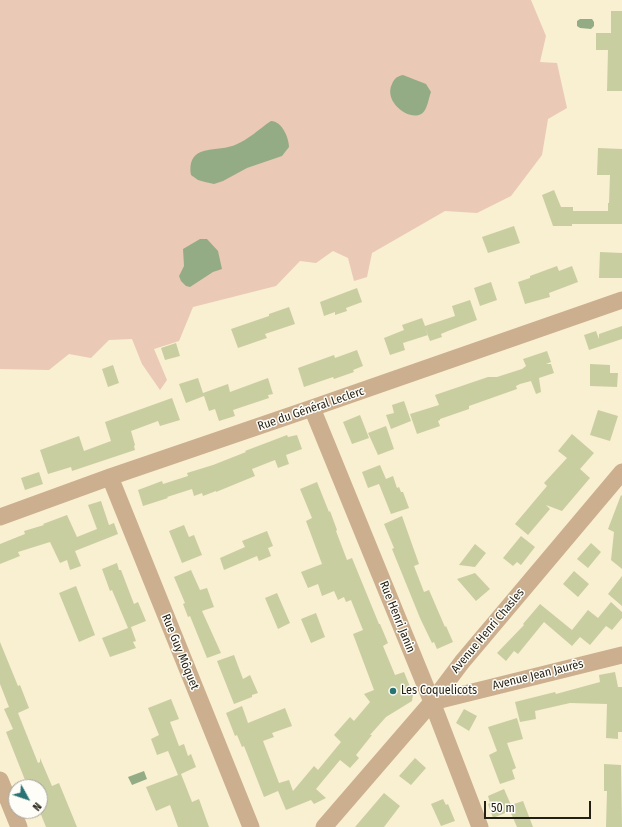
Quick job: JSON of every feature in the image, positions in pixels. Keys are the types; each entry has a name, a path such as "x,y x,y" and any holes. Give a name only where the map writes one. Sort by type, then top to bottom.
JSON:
{"street":[{"name":"Rue du Général Leclerc","path":"0,517 110,477 622,300"},
{"name":"Rue Henri Janin","path":"312,408 432,702 480,827"},
{"name":"Avenue Henri Chasles","path":"324,827 432,702 462,662 622,472"},
{"name":"Rue Guy Môquet","path":"110,477 251,827"},
{"name":"Avenue Jean Jaurès","path":"432,702 622,654"},
{"path":"0,780 19,827"}],"shaded area":[{"path":"0,0 531,0 546,36 540,62 557,63 567,108 548,119 542,155 511,196 477,213 445,211 372,253 367,277 354,281 348,258 333,251 316,263 300,261 276,286 193,307 179,341 154,349 167,380 160,390 142,364 132,339 109,340 91,358 69,354 49,370 0,369"},
{"path":"580,19 592,19 594,26 591,29 580,28 577,26 577,21"},
{"path":"403,75 426,84 431,92 426,108 421,114 415,116 408,114 401,110 392,99 390,92 393,82 397,77"},
{"path":"271,121 282,127 288,139 289,147 282,156 247,168 223,181 214,184 198,180 191,175 193,158 198,154 204,151 240,143"},
{"path":"200,239 207,239 218,251 222,269 213,272 190,287 186,286 181,281 179,276 184,266 183,249"},
{"path":"144,771 147,779 132,785 128,777"}],"building":[{"path":"611,11 622,11 622,91 607,91 608,50 596,50 596,33 611,33"},
{"path":"598,148 622,149 622,224 572,224 572,226 553,226 542,195 554,190 561,207 573,207 573,211 608,211 610,175 597,175"},
{"path":"514,226 520,243 488,253 482,237"},
{"path":"600,252 622,253 622,278 599,278"},
{"path":"557,266 559,271 572,266 578,282 549,293 550,297 525,304 518,282"},
{"path":"491,282 497,300 480,306 474,288"},
{"path":"357,288 362,302 346,308 347,311 335,315 335,312 324,316 320,302"},
{"path":"470,300 477,320 441,334 442,337 430,341 428,335 403,343 405,350 390,355 384,338 404,330 402,325 422,318 425,326 455,316 452,306"},
{"path":"289,307 295,324 265,334 267,338 238,348 231,329 269,316 269,314"},
{"path":"622,326 622,339 589,350 584,335 596,331 599,339 599,334"},
{"path":"176,343 180,356 165,360 161,348"},
{"path":"357,350 363,366 353,370 354,372 334,379 333,377 304,387 298,368 334,355 335,358"},
{"path":"547,351 551,362 546,364 551,364 554,373 539,378 541,392 536,394 531,381 520,384 516,386 517,389 469,406 469,409 440,419 438,421 440,426 417,434 410,414 439,405 435,395 488,377 497,377 522,369 526,366 523,359"},
{"path":"590,364 610,365 610,373 618,373 617,387 590,386"},
{"path":"113,365 119,383 108,387 102,369"},
{"path":"198,378 203,393 228,384 230,392 268,378 273,394 268,395 269,398 233,410 235,416 219,421 215,409 209,411 204,396 186,403 179,384"},
{"path":"172,398 180,420 160,426 158,421 131,431 135,450 72,471 71,467 48,474 40,450 79,436 84,451 111,441 105,422"},
{"path":"404,401 411,421 391,429 386,415 394,413 392,405"},
{"path":"598,410 618,416 610,441 590,435"},
{"path":"360,415 369,438 352,444 343,422"},
{"path":"386,426 394,449 378,455 368,433"},
{"path":"572,434 594,453 580,469 590,478 562,511 546,505 550,509 528,535 515,524 547,486 544,483 567,458 558,451"},
{"path":"287,435 288,437 297,435 302,449 286,455 289,464 278,468 275,460 252,469 255,476 216,492 203,496 202,493 194,496 192,489 143,506 138,490 162,481 163,484 188,476 187,473 213,465"},
{"path":"380,465 386,479 393,476 397,488 399,487 401,492 403,492 409,508 391,514 379,484 368,488 362,472"},
{"path":"39,472 43,484 25,490 21,478"},
{"path":"317,482 329,512 330,511 347,560 352,558 388,643 383,646 395,675 404,672 413,694 412,701 386,717 370,735 372,735 356,755 359,758 350,768 340,760 316,789 326,798 314,804 311,800 286,810 278,791 264,797 244,746 242,747 237,735 235,736 226,713 242,706 248,723 285,708 292,726 272,733 274,737 263,741 279,783 289,780 293,791 314,766 318,770 341,742 334,735 350,717 354,721 370,702 364,694 374,690 353,634 363,630 351,600 346,602 344,597 338,600 334,591 322,596 318,584 308,588 301,572 322,564 306,521 312,518 300,489"},
{"path":"621,495 622,569 611,560 614,532 608,529"},
{"path":"101,501 109,525 114,523 118,534 75,551 81,566 70,570 67,560 60,563 50,542 18,552 20,556 0,564 0,544 25,534 24,531 44,525 43,524 67,515 77,537 97,529 88,505"},
{"path":"402,516 419,564 414,566 424,592 429,590 453,642 437,649 434,642 432,643 420,618 392,549 394,548 384,524"},
{"path":"184,525 189,537 194,535 202,555 182,563 169,531"},
{"path":"267,531 273,546 268,548 271,556 259,561 257,556 224,570 220,558 245,547 242,541"},
{"path":"521,536 535,547 521,565 517,562 513,566 503,558"},
{"path":"591,543 601,552 588,568 577,559"},
{"path":"475,544 486,553 475,567 459,565"},
{"path":"117,563 134,604 138,602 146,621 131,627 136,641 133,642 136,648 110,657 102,638 128,628 112,590 110,591 102,569"},
{"path":"191,570 200,590 207,588 214,607 202,611 221,653 207,658 190,616 188,617 183,604 185,603 174,577"},
{"path":"574,571 589,584 578,597 563,584"},
{"path":"475,573 490,589 476,601 457,579"},
{"path":"622,576 622,606 608,594"},
{"path":"76,586 95,635 79,642 59,593"},
{"path":"277,593 290,623 278,629 265,598"},
{"path":"611,602 622,612 622,618 612,630 606,626 590,645 580,637 572,646 544,622 518,654 514,651 506,661 497,653 524,625 523,624 540,604 572,630 588,610 598,618"},
{"path":"316,613 325,637 311,643 301,619"},
{"path":"0,642 18,686 20,685 29,708 18,713 38,763 40,762 40,758 52,786 59,783 77,827 46,827 43,819 48,819 48,779 25,779 6,732 13,729 4,709 9,707 0,684"},
{"path":"234,655 243,679 250,675 258,693 234,704 217,661"},
{"path":"615,672 618,687 622,687 622,732 618,732 618,739 606,738 607,704 570,703 535,711 536,719 520,722 515,702 555,692 556,694 600,682 599,675"},
{"path":"171,699 179,719 170,722 179,746 184,744 188,756 191,754 196,767 181,774 192,802 199,799 209,827 178,827 170,805 156,811 146,787 178,775 168,751 157,755 151,739 159,735 148,708"},
{"path":"464,709 477,716 469,731 456,723"},
{"path":"517,718 523,739 507,743 516,768 512,770 515,779 500,784 489,755 497,751 488,727"},
{"path":"415,758 426,768 411,785 399,776"},
{"path":"604,764 621,765 622,827 606,827 607,791 604,791"},
{"path":"504,789 511,805 523,801 533,827 517,827 510,811 493,818 488,804 490,803 488,796"},
{"path":"384,793 400,806 384,827 355,827"},
{"path":"443,799 446,805 448,804 455,821 441,826 431,804"}],"place":[{"name":"Les Coquelicots","path":"393,691"}]}
